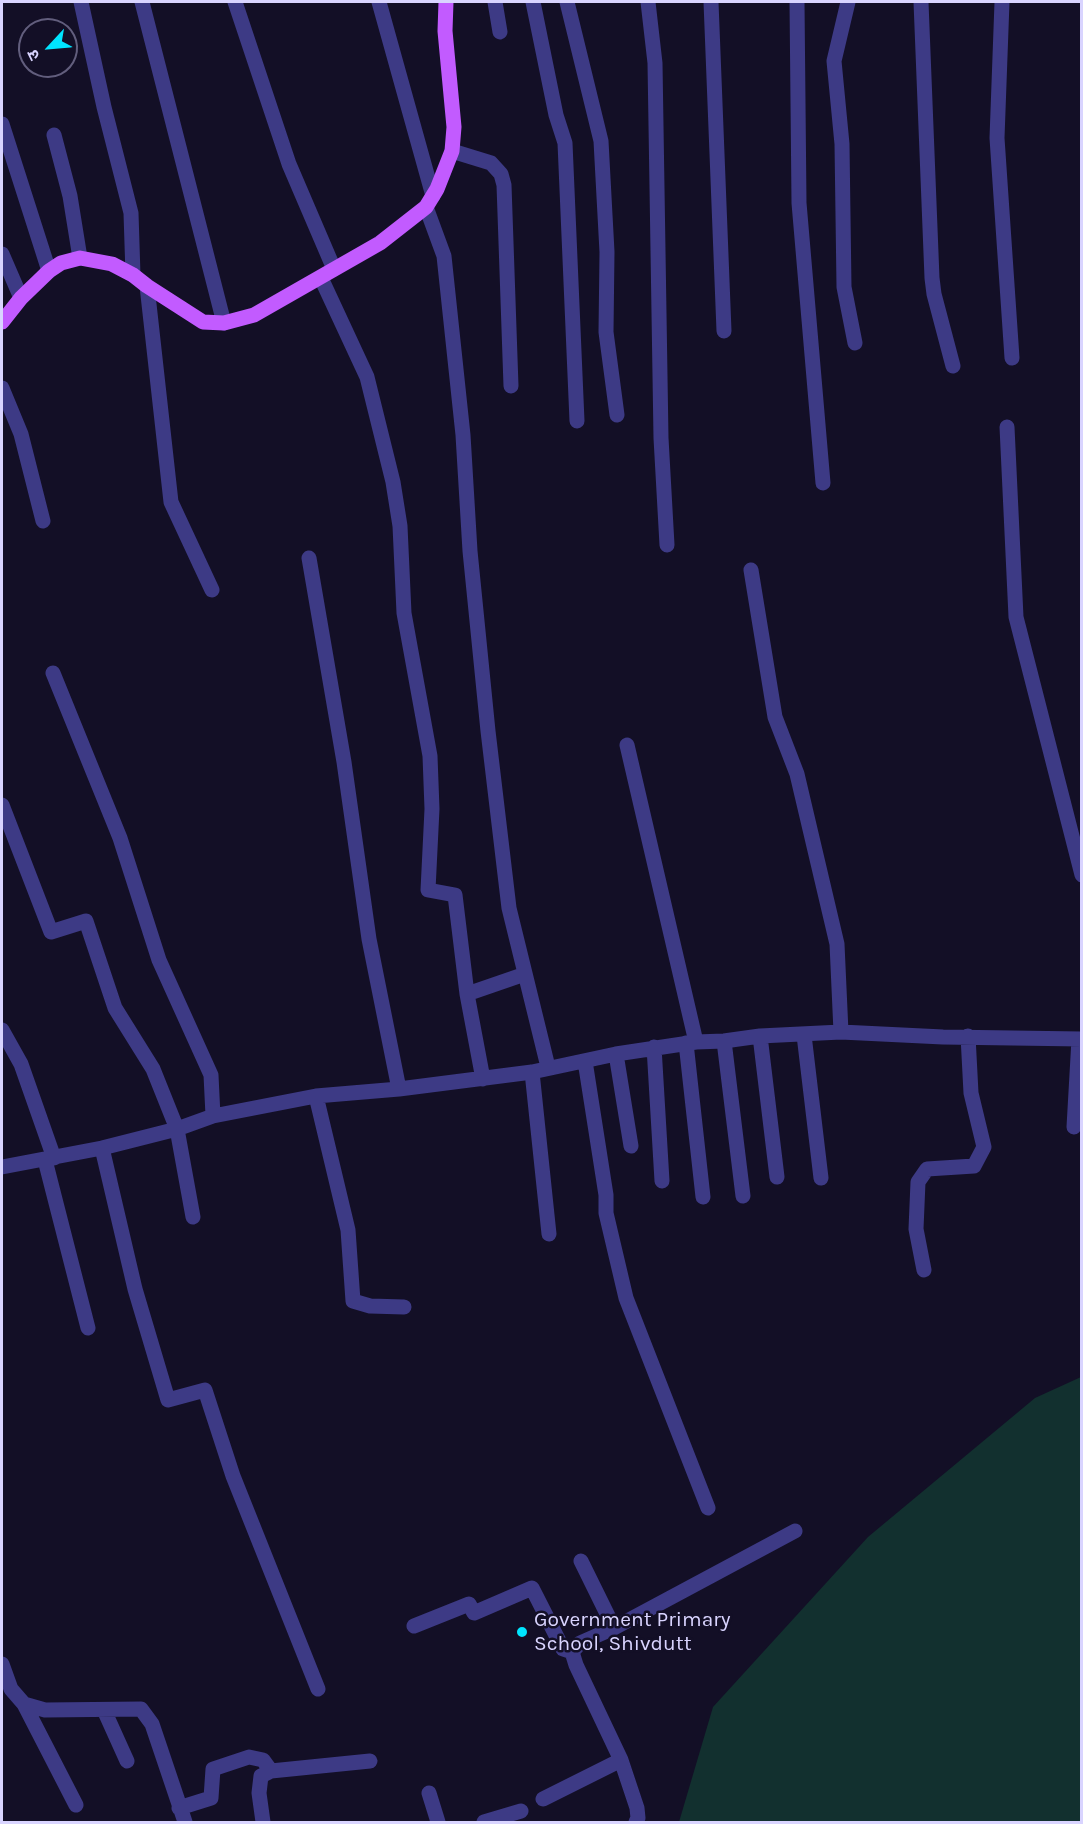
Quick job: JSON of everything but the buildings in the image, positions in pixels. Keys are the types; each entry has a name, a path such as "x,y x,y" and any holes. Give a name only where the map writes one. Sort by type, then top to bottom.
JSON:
{"main road":[{"path":"2,322 21,298 50,271 61,263 80,258 112,264 133,275 203,322 224,323 254,315 380,243 429,202 452,151 454,127 445,31 446,2"}],"street":[{"path":"81,2 131,213 133,275"},
{"path":"142,2 224,323"},
{"path":"235,2 289,164 373,393 393,482 400,526 404,613 430,756 432,809 428,890 455,895 467,994 483,1079"},
{"path":"379,2 444,256 463,435 470,551 509,908 548,1067"},
{"path":"495,2 500,32"},
{"path":"533,2 556,115 565,143 577,421"},
{"path":"567,2 602,141 607,252 606,332 618,415"},
{"path":"648,2 655,63 661,426 667,545"},
{"path":"711,2 724,331"},
{"path":"797,2 799,203 824,483"},
{"path":"848,2 834,61 842,144 844,286 855,343"},
{"path":"921,2 932,278 953,366"},
{"path":"1002,2 997,138 1012,358"},
{"path":"2,124 50,271"},
{"path":"54,135 70,196 80,258"},
{"path":"452,151 491,163 501,174 504,185 511,387"},
{"path":"2,254 21,298"},
{"path":"147,286 171,502 212,590"},
{"path":"2,388 21,434 44,520"},
{"path":"1007,427 1016,617 1082,875"},
{"path":"309,558 344,762 369,939 399,1089"},
{"path":"752,570 775,717 797,774 837,944 841,1032"},
{"path":"52,673 120,838 159,960 211,1075 213,1116"},
{"path":"627,745 691,1042 703,1197"},
{"path":"2,805 51,932 86,921 115,1008 153,1069 177,1130 193,1217"},
{"path":"467,994 525,974"},
{"path":"2,1030 21,1064 50,1159 88,1328"},
{"path":"2,1167 102,1148 177,1130 213,1116 316,1096 399,1089 532,1072 616,1054 691,1042 841,1032 1080,1039 1074,1126"},
{"path":"804,1035 821,1178"},
{"path":"760,1036 777,1178"},
{"path":"924,1270 916,1229 918,1182 927,1169 974,1166 984,1147 971,1093 968,1036"},
{"path":"724,1041 743,1196"},
{"path":"654,1047 662,1181"},
{"path":"616,1054 631,1146"},
{"path":"585,1061 606,1195 606,1213 626,1298 708,1508"},
{"path":"532,1072 549,1234"},
{"path":"316,1096 348,1230 353,1301 370,1306 404,1307"},
{"path":"102,1148 135,1289 168,1400 205,1390 233,1476 318,1689"},
{"path":"572,1652 580,1643 614,1628 795,1531"},
{"path":"581,1562 614,1628"},
{"path":"414,1626 469,1604 474,1613 532,1588 563,1648 572,1652 621,1760 637,1808 636,1822"},
{"path":"2,1664 6,1690 24,1704 45,1710 141,1710 152,1724 179,1818 211,1798 213,1769 249,1757 263,1760 271,1771"},
{"path":"24,1704 76,1804"},
{"path":"104,1710 127,1761"},
{"path":"543,1799 621,1760"},
{"path":"263,1822 259,1793 261,1776 271,1771 370,1761"},
{"path":"429,1793 438,1822"},
{"path":"484,1822 520,1811"}],"green space":[{"path":"1081,1377 1081,1822 679,1822 713,1707 868,1537 1035,1398"}],"place":[{"name":"Government Primary School, Shivdutt","path":"522,1632"}]}
